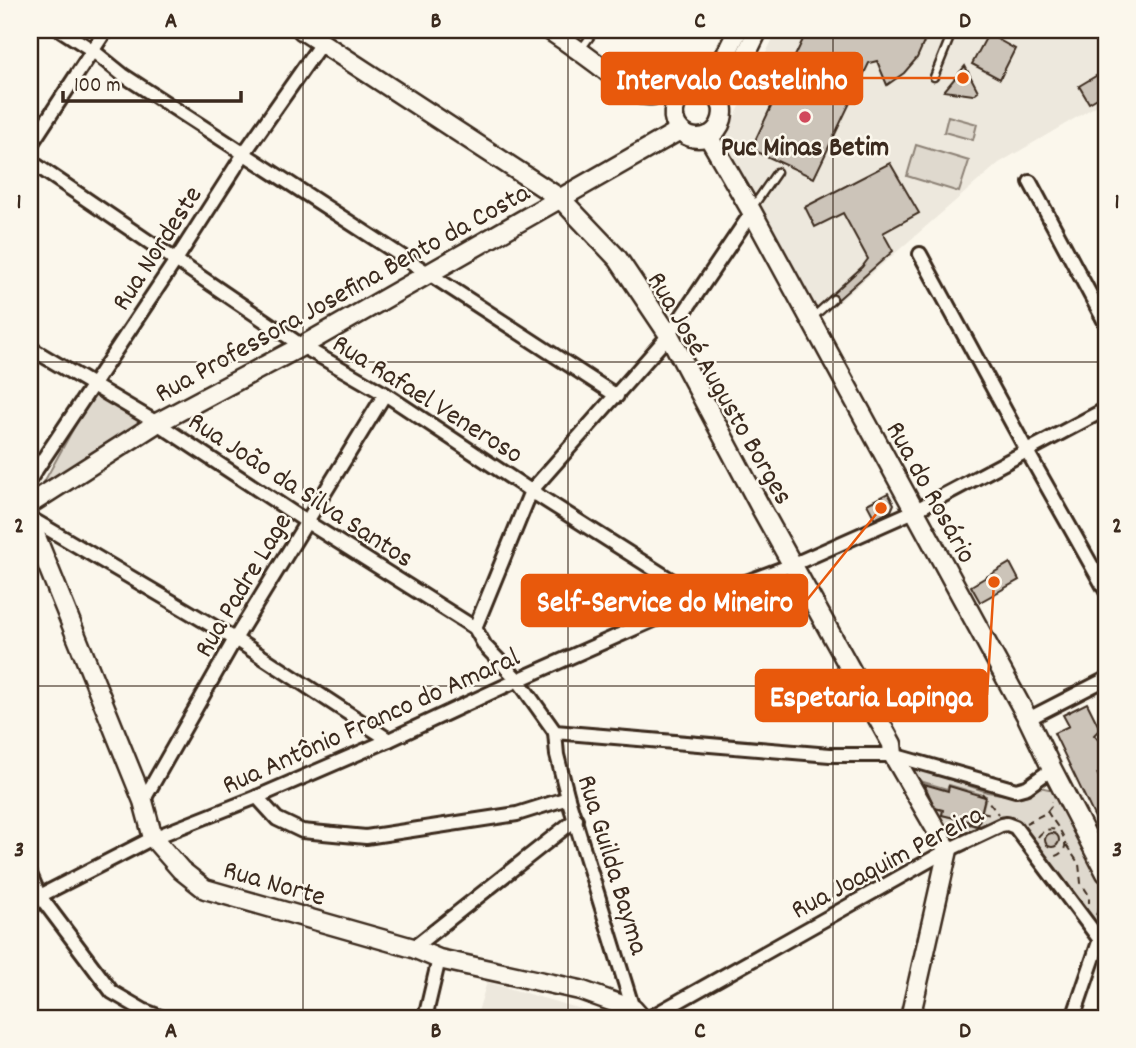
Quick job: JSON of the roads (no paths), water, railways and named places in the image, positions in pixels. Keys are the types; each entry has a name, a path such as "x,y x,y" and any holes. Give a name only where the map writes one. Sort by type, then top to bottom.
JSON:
{"street":[{"path":"61,30 123,75 617,396"},
{"path":"30,146 106,30"},
{"name":"Rua José Augusto Borges","path":"302,30 561,199 618,259 670,335 792,565 892,744 893,755 947,850"},
{"path":"549,30 636,93 658,95 699,88 716,95 722,103 723,113 716,131 708,136 688,136 675,122 675,103 689,90"},
{"path":"708,90 738,30"},
{"path":"722,103 758,30"},
{"name":"Rua Nordeste","path":"30,479 244,153 322,42"},
{"name":"Rua Professora Josefina Bento da Costa","path":"30,503 157,423 302,346 680,130"},
{"name":"Rua do Rosário","path":"708,136 1028,719 1045,774 1106,873"},
{"name":"Rua Rafael Veneroso","path":"30,161 302,346 385,394 701,600"},
{"path":"1030,182 1106,324"},
{"path":"751,211 670,335 531,491 474,628 485,646 518,680 555,733 830,755 893,755 1016,790 1027,787 1045,774"},
{"path":"920,254 1106,592"},
{"name":"Rua João da Silva Santos","path":"30,348 157,423 306,522 474,628"},
{"name":"Rua Padre Lage","path":"143,802 235,639 385,394"},
{"name":"Rua Antônio Franco do Amaral","path":"34,898 153,838 257,797 701,600 792,565 914,512 1106,409"},
{"path":"30,520 235,639 389,740"},
{"name":"Rua Norte","path":"30,520 143,802 153,838 181,870 205,889 413,948 439,959 580,990 637,1013"},
{"path":"1028,719 1106,679"},
{"name":"Rua Guilda Bayma","path":"555,733 557,755 568,798 637,1013"},
{"path":"257,797 277,818 302,831 366,836 517,814 568,798"},
{"path":"413,948 576,819"},
{"name":"Rua Joaquim Pereira","path":"649,1018 947,850 1007,824 1015,827 1103,943"},
{"path":"910,1018 947,850"},
{"path":"30,874 34,898 112,992 163,1018"},
{"path":"1073,1018 1103,943"},
{"path":"425,1018 439,959"}],"lane":[{"path":"580,51 595,30"},
{"path":"934,77 953,30"},
{"path":"751,211 777,172"},
{"path":"810,319 833,299"}],"place":[{"name":"Intervalo Castelinho","path":"963,78"},
{"name":"Puc Minas Betim","path":"805,117"},
{"name":"Self-Service do Mineiro","path":"881,508"},
{"name":"Espetaria Lapinga","path":"994,582"}]}
